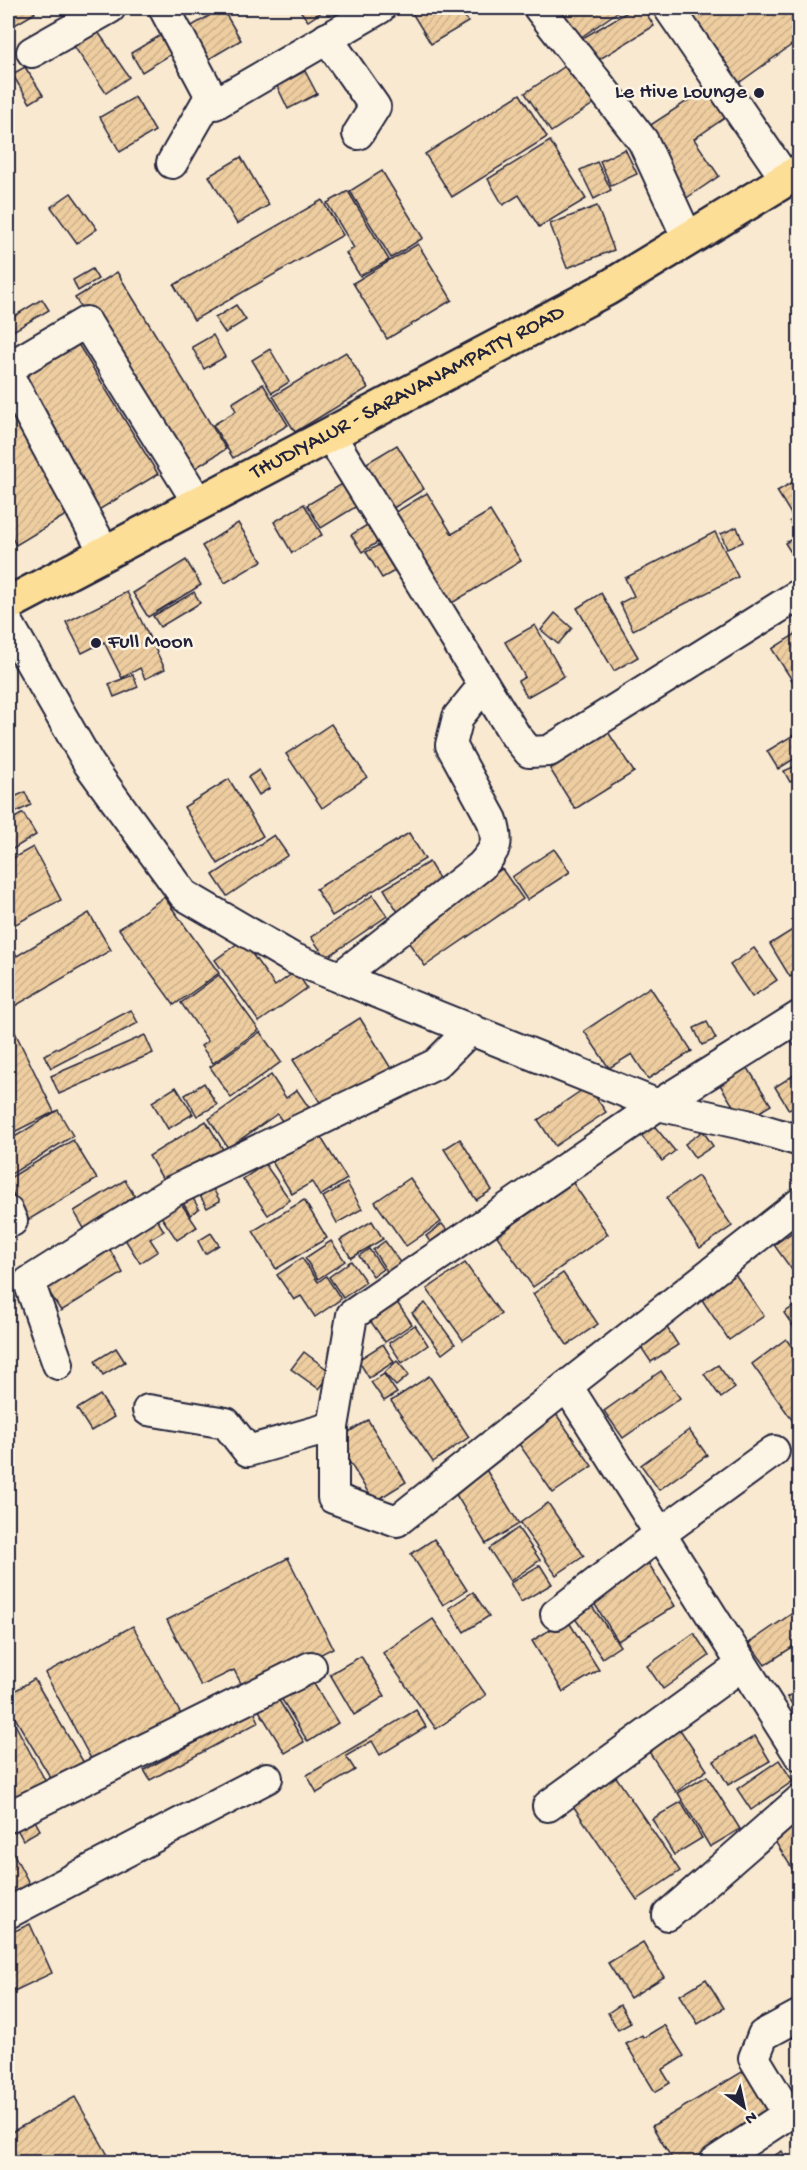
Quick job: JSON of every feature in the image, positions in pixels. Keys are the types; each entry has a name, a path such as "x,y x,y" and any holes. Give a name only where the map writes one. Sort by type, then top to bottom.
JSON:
{"main road":[{"name":"THUDIYALUR - SARAVANAMPATTY ROAD","path":"8,604 606,289 793,175"}],"street":[{"path":"32,52 110,8"},
{"path":"164,8 215,104 380,8"},
{"path":"539,8 643,141 688,239"},
{"path":"669,8 793,175"},
{"path":"327,38 375,106 358,134"},
{"path":"172,163 210,96"},
{"path":"8,368 87,322 198,504"},
{"path":"8,375 105,553"},
{"path":"330,435 515,735 529,752 549,752 800,594"},
{"path":"8,623 88,764 184,895 292,958 658,1105 747,1125 800,1141"},
{"path":"340,977 481,866 495,851 496,833 492,820 451,745 458,717 484,685"},
{"path":"800,1016 658,1105 352,1315 333,1427 333,1498 397,1521 800,1203"},
{"path":"57,1364 29,1282 173,1191 436,1064 471,1029"},
{"path":"567,1386 800,1756"},
{"path":"148,1410 226,1423 248,1451 333,1427"},
{"path":"556,1614 774,1450"},
{"path":"548,1806 742,1665"},
{"path":"8,1816 311,1667"},
{"path":"8,1913 267,1778"},
{"path":"668,1915 800,1800"},
{"path":"716,2163 788,2115 754,2058 763,2035 800,2015"}],"building":[{"path":"8,8 31,8 35,13 8,29"},
{"path":"222,8 241,40 204,62 185,30"},
{"path":"298,8 324,8 326,9 308,21"},
{"path":"409,8 460,8 468,22 431,44"},
{"path":"554,8 623,8 577,40"},
{"path":"634,8 643,8 654,26 595,62 581,39"},
{"path":"679,8 765,8 768,11 772,8 800,8 800,52 793,44 729,90"},
{"path":"92,23 129,77 106,93 69,39"},
{"path":"166,32 178,50 142,72 131,53"},
{"path":"570,63 596,102 551,132 525,93"},
{"path":"25,67 43,95 30,103 12,74"},
{"path":"305,71 317,94 288,109 277,86"},
{"path":"710,86 729,115 694,139 719,176 685,199 640,132"},
{"path":"520,94 547,137 452,197 425,154"},
{"path":"135,97 155,131 120,152 100,117"},
{"path":"550,141 586,199 539,227 519,195 503,205 488,179"},
{"path":"625,149 637,174 611,186 600,161"},
{"path":"241,157 269,205 237,224 209,176"},
{"path":"597,162 611,190 594,199 580,170"},
{"path":"382,171 423,238 391,258 350,191"},
{"path":"348,191 389,260 360,276 346,253 354,248 327,203"},
{"path":"71,193 97,229 77,243 51,207"},
{"path":"322,200 343,235 194,320 174,285"},
{"path":"597,206 614,250 567,268 550,224"},
{"path":"8,210 15,222 8,226"},
{"path":"418,244 452,300 387,339 353,283"},
{"path":"92,269 98,279 78,291 73,280"},
{"path":"117,272 226,449 184,475 75,298"},
{"path":"42,299 49,310 8,334 8,320"},
{"path":"236,305 246,320 225,333 215,318"},
{"path":"70,331 158,474 97,511 10,369"},
{"path":"213,335 225,357 204,369 192,347"},
{"path":"270,349 289,382 272,393 252,360"},
{"path":"346,352 368,388 295,432 273,396"},
{"path":"263,384 288,425 233,458 213,425 236,411 232,403"},
{"path":"8,405 71,512 16,545 8,531"},
{"path":"397,445 424,489 387,512 360,467"},
{"path":"800,478 800,550 792,554 785,543 799,535 790,521 794,519 777,491"},
{"path":"344,483 357,506 321,528 307,505"},
{"path":"427,493 452,534 490,511 521,561 447,606 391,515"},
{"path":"304,504 322,535 292,553 274,522"},
{"path":"238,523 262,561 225,583 202,546"},
{"path":"367,525 378,542 362,552 351,535"},
{"path":"737,527 743,542 727,549 721,534"},
{"path":"715,532 738,577 633,630 620,603 634,596 625,578"},
{"path":"379,545 395,571 382,578 366,552"},
{"path":"186,560 201,585 148,617 133,593"},
{"path":"127,592 165,669 145,679 140,668 122,678 104,642 82,653 66,622"},
{"path":"194,592 200,603 160,627 153,616"},
{"path":"601,593 638,657 614,671 577,608"},
{"path":"555,613 572,628 558,644 541,630"},
{"path":"535,625 564,676 527,697 518,681 525,677 505,642"},
{"path":"800,631 800,690 799,691 772,649"},
{"path":"133,675 138,687 114,697 109,684"},
{"path":"331,724 367,777 322,808 286,754"},
{"path":"800,731 800,755 778,769 767,751"},
{"path":"608,732 634,772 575,809 550,769"},
{"path":"8,757 15,772 8,775"},
{"path":"800,764 800,777 790,782 784,771"},
{"path":"259,770 270,788 259,795 248,777"},
{"path":"229,779 263,836 218,864 184,807"},
{"path":"25,792 31,805 8,816 8,800"},
{"path":"23,813 36,835 8,852 8,822"},
{"path":"409,833 425,859 332,916 316,889"},
{"path":"274,835 288,855 227,896 213,875"},
{"path":"33,847 61,900 8,928 8,861"},
{"path":"554,849 570,872 527,900 512,877"},
{"path":"429,862 443,885 398,912 384,889"},
{"path":"502,869 523,899 425,966 404,936"},
{"path":"373,895 387,916 326,958 311,937"},
{"path":"164,897 219,973 174,1005 119,929"},
{"path":"89,913 111,950 15,1006 8,992 8,939 17,956"},
{"path":"794,929 800,939 800,971 790,977 770,944"},
{"path":"242,940 275,986 296,971 307,988 259,1022 215,960"},
{"path":"754,948 777,980 752,997 730,965"},
{"path":"219,975 259,1030 213,1063 201,1046 208,1041 181,1003"},
{"path":"650,987 692,1051 648,1079 632,1054 609,1068 584,1031"},
{"path":"131,1010 138,1023 51,1068 44,1055"},
{"path":"8,1018 54,1112 8,1135"},
{"path":"360,1018 392,1070 325,1110 293,1060"},
{"path":"707,1022 716,1039 702,1045 694,1028"},
{"path":"800,1028 800,1054 787,1036"},
{"path":"260,1032 281,1062 231,1098 210,1067"},
{"path":"145,1035 153,1053 59,1094 51,1076"},
{"path":"741,1057 771,1105 743,1122 714,1075"},
{"path":"800,1071 800,1103 789,1110 775,1087"},
{"path":"271,1075 286,1098 297,1090 312,1112 288,1129 277,1114 228,1148 209,1119"},
{"path":"204,1083 217,1105 197,1116 185,1095"},
{"path":"588,1086 606,1112 555,1146 538,1120"},
{"path":"176,1087 193,1114 168,1129 152,1102"},
{"path":"58,1110 73,1136 8,1176 8,1148 11,1146 8,1141"},
{"path":"206,1121 224,1151 168,1188 149,1156"},
{"path":"651,1122 675,1151 662,1161 639,1133"},
{"path":"315,1128 347,1179 320,1196 312,1182 292,1194 269,1157"},
{"path":"703,1131 713,1146 695,1158 685,1144"},
{"path":"460,1139 492,1190 476,1200 444,1149"},
{"path":"73,1140 97,1179 28,1220 8,1185 8,1179"},
{"path":"265,1164 290,1200 268,1215 243,1179"},
{"path":"698,1176 732,1226 700,1248 666,1198"},
{"path":"410,1178 441,1222 406,1246 375,1202"},
{"path":"125,1180 141,1207 89,1237 74,1211"},
{"path":"208,1180 220,1201 207,1208 195,1187"},
{"path":"347,1183 362,1209 337,1223 323,1197"},
{"path":"573,1183 608,1234 533,1287 497,1236"},
{"path":"189,1191 199,1209 190,1215 179,1196"},
{"path":"178,1199 197,1227 177,1240 158,1212"},
{"path":"304,1200 327,1238 276,1269 253,1231"},
{"path":"153,1213 164,1231 150,1239 158,1251 140,1263 121,1233"},
{"path":"372,1221 383,1239 351,1258 340,1240"},
{"path":"442,1224 447,1230 430,1242 426,1236"},
{"path":"800,1227 800,1281 774,1245"},
{"path":"211,1233 219,1245 205,1254 198,1241"},
{"path":"331,1241 345,1261 318,1279 305,1258"},
{"path":"385,1241 401,1264 388,1273 373,1250"},
{"path":"109,1248 123,1273 61,1311 46,1287"},
{"path":"369,1249 383,1269 373,1276 359,1256"},
{"path":"302,1258 318,1282 326,1276 341,1299 315,1317 301,1296 294,1300 277,1275"},
{"path":"351,1261 366,1282 343,1298 329,1277"},
{"path":"465,1263 501,1314 463,1340 427,1289"},
{"path":"733,1271 764,1316 729,1340 698,1294"},
{"path":"563,1273 598,1324 567,1345 533,1294"},
{"path":"396,1301 412,1324 385,1342 369,1319"},
{"path":"800,1302 800,1336 784,1313"},
{"path":"425,1303 455,1344 442,1354 412,1313"},
{"path":"415,1325 428,1345 402,1363 389,1343"},
{"path":"666,1326 678,1345 651,1362 639,1344"},
{"path":"786,1339 800,1358 800,1431 752,1364"},
{"path":"383,1344 394,1362 369,1378 358,1360"},
{"path":"116,1348 125,1362 103,1375 95,1361"},
{"path":"304,1352 332,1373 319,1389 291,1369"},
{"path":"397,1361 409,1375 396,1386 384,1373"},
{"path":"718,1365 735,1388 721,1398 704,1374"},
{"path":"661,1371 680,1398 623,1438 604,1411"},
{"path":"384,1374 397,1393 384,1401 371,1382"},
{"path":"429,1376 469,1437 433,1462 391,1401"},
{"path":"100,1395 114,1417 91,1431 77,1409"},
{"path":"556,1414 592,1466 553,1493 517,1441"},
{"path":"368,1420 406,1482 374,1502 336,1440"},
{"path":"689,1430 707,1455 659,1490 641,1465"},
{"path":"485,1468 519,1524 486,1544 452,1488"},
{"path":"548,1503 584,1556 556,1575 520,1523"},
{"path":"518,1528 540,1560 510,1581 489,1549"},
{"path":"434,1539 467,1590 443,1605 411,1554"},
{"path":"644,1556 675,1606 618,1641 587,1592"},
{"path":"288,1558 333,1648 246,1693 234,1670 201,1686 167,1620"},
{"path":"540,1565 552,1584 521,1602 510,1583"},
{"path":"473,1592 489,1616 464,1632 449,1608"},
{"path":"589,1602 620,1646 602,1658 572,1614"},
{"path":"800,1608 800,1642 765,1665 749,1643"},
{"path":"433,1619 486,1695 436,1729 383,1653"},
{"path":"567,1619 599,1670 563,1692 532,1641"},
{"path":"133,1626 184,1720 96,1768 45,1673"},
{"path":"694,1633 709,1656 663,1689 647,1666"},
{"path":"361,1656 385,1696 354,1715 330,1674"},
{"path":"34,1679 87,1768 56,1787 8,1706 8,1695"},
{"path":"311,1679 338,1723 308,1742 281,1698"},
{"path":"800,1689 800,1715 787,1697"},
{"path":"277,1697 304,1742 285,1753 258,1709"},
{"path":"416,1710 426,1727 380,1755 372,1741 346,1756 355,1770 317,1793 307,1775"},
{"path":"8,1711 47,1784 16,1801 8,1785"},
{"path":"254,1711 259,1722 150,1780 144,1770"},
{"path":"675,1722 707,1770 676,1792 643,1743"},
{"path":"755,1736 770,1761 728,1785 714,1761"},
{"path":"779,1760 793,1781 751,1810 737,1789"},
{"path":"610,1768 680,1871 637,1900 567,1797"},
{"path":"707,1776 740,1829 710,1847 678,1793"},
{"path":"681,1802 702,1838 674,1855 652,1819"},
{"path":"800,1818 800,1881 771,1835"},
{"path":"34,1819 40,1830 23,1840 17,1829"},
{"path":"8,1843 30,1885 8,1897"},
{"path":"30,1924 52,1973 8,1994 8,1934"},
{"path":"643,1942 664,1977 630,1998 608,1963"},
{"path":"706,1979 724,2008 698,2024 680,1995"},
{"path":"620,2005 631,2023 618,2030 608,2013"},
{"path":"664,2025 684,2056 662,2070 670,2083 655,2092 626,2044 642,2035 643,2038"},
{"path":"747,2069 773,2113 692,2162 674,2162 652,2126"},
{"path":"75,2097 109,2157 100,2162 8,2162 8,2134"},
{"path":"782,2151 788,2162 763,2162"}],"place":[{"name":"Le Hive Lounge","path":"759,93"},
{"name":"Full Moon","path":"96,643"}]}
